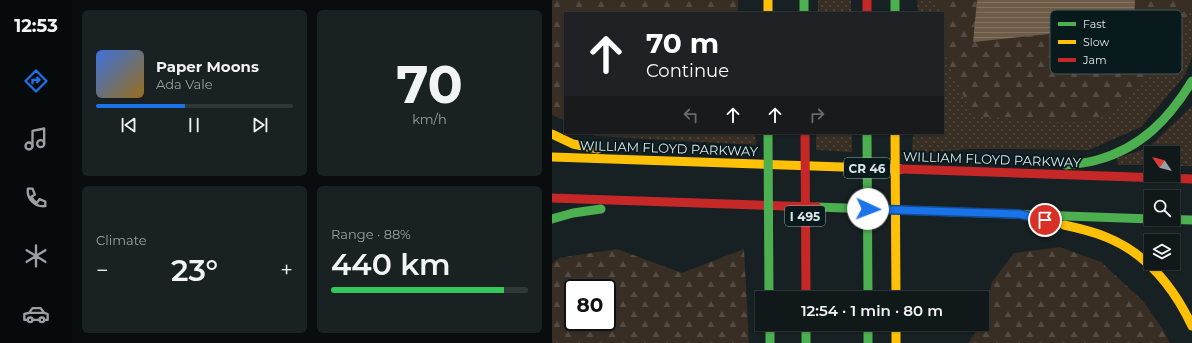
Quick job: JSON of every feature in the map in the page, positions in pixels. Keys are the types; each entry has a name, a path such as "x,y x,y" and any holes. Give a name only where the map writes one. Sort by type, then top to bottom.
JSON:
{"main road":[{"path":"768,0 768,12"},
{"path":"804,0 804,12"},
{"path":"867,0 867,12"},
{"path":"895,0 895,12"},
{"path":"1015,173 1091,161 1121,152 1162,124 1178,104 1192,81"},
{"path":"552,134 573,144 666,161"},
{"path":"768,134 769,291"},
{"name":"I 495","path":"805,134 806,291"},
{"path":"867,134 868,291"},
{"path":"895,134 896,291"},
{"name":"WILLIAM FLOYD PARKWAY","path":"552,157 1192,179"},
{"path":"552,198 1144,219"},
{"path":"552,219 573,213 660,201"},
{"path":"1019,214 1096,234 1130,249 1146,261 1169,286 1181,304 1192,326"},
{"path":"1180,220 1192,220"},
{"path":"770,331 770,343"},
{"path":"806,331 806,343"},
{"path":"868,331 868,343"},
{"path":"896,331 896,343"}],"green space":[{"path":"552,0 738,0 738,12 564,12 564,121 552,115"},
{"path":"818,0 851,0 851,12 818,12"},
{"path":"917,0 1192,0 1192,57 1185,75 1141,127 1089,150 969,149 912,154 913,134 944,134 944,12 918,12"},
{"path":"937,0 977,0 974,42 1050,33 1050,74 1154,74 1110,113 1084,122 1055,122 973,116 947,61 944,42 944,12 939,12"},
{"path":"1135,0 1192,0 1192,8 1182,33 1182,10 1135,10"},
{"path":"1192,106 1192,166 1180,166 1180,146 1150,146"},
{"path":"591,134 755,134 756,145 596,136"},
{"path":"816,134 852,134 852,152 816,150"},
{"path":"1144,149 1144,165 1118,165 1117,158"},
{"path":"1060,247 1101,262 1143,301 1164,331 1170,343 968,343 976,331 989,331 989,295 992,282 1014,253"},
{"path":"617,249 682,273 744,249 749,343 552,343 552,264 559,258"}],"shaded area":[{"path":"977,0 1135,0 1135,10 1050,10 1050,34 973,42"}],"traffic: fast":[{"path":"804,0 804,12"},
{"path":"895,0 895,12"},
{"path":"1066,165 1089,162 1113,155 1140,140 1174,108 1192,81"},
{"path":"768,134 769,291"},
{"path":"867,134 868,291"},
{"path":"817,207 1144,219"},
{"path":"552,219 573,213 601,209"},
{"path":"1180,220 1192,220"},
{"path":"770,331 770,343"},
{"path":"806,331 806,343"},
{"path":"868,331 868,343"}],"traffic: slow":[{"path":"768,0 768,12"},
{"path":"552,134 573,144 598,149"},
{"path":"895,134 896,291"},
{"path":"552,157 901,169"},
{"path":"1064,225 1101,235 1134,252 1146,262 1167,285 1177,298 1192,326"},
{"path":"896,331 896,343"}],"traffic: jam":[{"path":"867,0 867,12"},
{"path":"805,134 806,291"},
{"path":"901,169 1192,179"},
{"path":"552,198 817,207"}],"route":[{"path":"868,209 1019,214 1045,220"}]}
